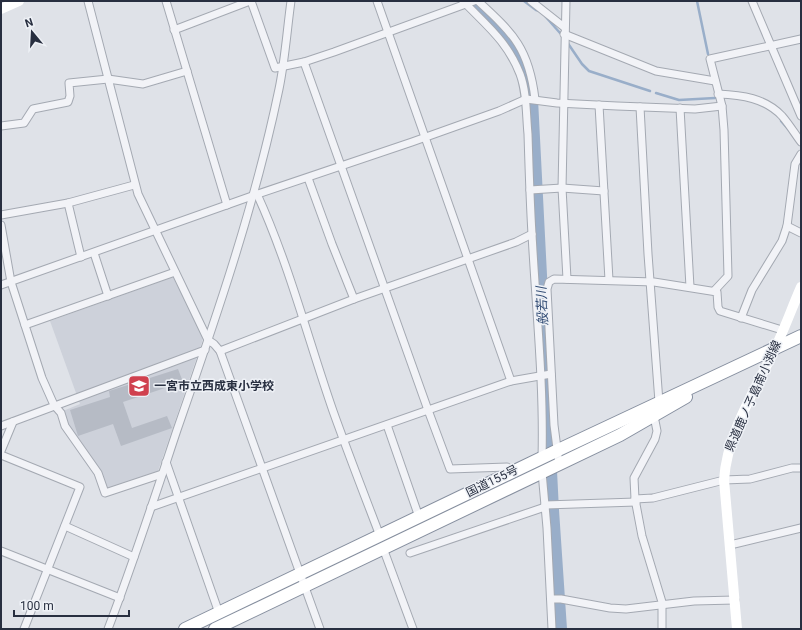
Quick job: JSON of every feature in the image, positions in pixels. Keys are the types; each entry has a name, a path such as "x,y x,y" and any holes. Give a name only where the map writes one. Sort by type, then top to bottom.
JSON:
{"highway":[{"name":"国道155号","path":"221,628 383,548 620,435 723,377 801,336"},
{"name":"国道155号","path":"185,629 659,402 773,352 801,344"}],"main road":[{"path":"1,8 20,1"},
{"name":"県道鹿ノ子島南小渕線","path":"737,629 724,480 729,446 759,379 773,352 801,287"}],"street":[{"path":"88,1 134,185 208,340 220,351 320,629"},
{"path":"166,1 227,205"},
{"path":"174,30 251,1 275,68 282,68 304,62 388,33 468,2 511,53 531,99"},
{"path":"108,629 205,350 255,195 279,87 291,1"},
{"path":"377,1 511,381"},
{"path":"478,1 517,40 532,75 531,99 534,190 532,234 540,345 545,375 550,468 546,505 552,599 552,629"},
{"path":"531,1 564,30 656,71 715,81"},
{"path":"566,1 564,30 562,188 567,279"},
{"path":"752,1 801,116"},
{"path":"714,291 728,276 724,130 722,106 710,59 801,39"},
{"path":"304,62 450,469 507,467"},
{"path":"1,126 24,123 33,109 68,102 70,96 69,83 108,78 143,84 187,71"},
{"path":"718,94 740,95 755,99 765,104 781,115 801,142"},
{"path":"1,285 531,99 564,103 640,107 680,108 722,106"},
{"path":"599,105 609,280"},
{"path":"640,107 650,282 659,402"},
{"path":"680,108 690,287"},
{"path":"741,318 752,290 782,240 786,226 795,164 801,154"},
{"path":"308,178 354,299"},
{"path":"1,215 68,203 134,185"},
{"path":"534,190 562,188 604,191"},
{"path":"255,195 268,218 303,318 333,411 380,536"},
{"path":"68,203 81,257"},
{"path":"1,225 11,282 42,378 54,405 61,413 65,426 98,473 105,493 162,474"},
{"path":"786,226 801,233"},
{"path":"220,351 303,318 468,259 532,234"},
{"path":"94,253 108,296"},
{"path":"25,325 175,272"},
{"path":"549,454 543,418 547,289 549,282 554,279 650,282 714,291 717,292 718,307 720,311 782,330"},
{"path":"1,426 205,350"},
{"path":"151,508 511,381 545,375"},
{"path":"654,416 657,431 655,439 634,478 642,536 662,605 662,629"},
{"path":"1,451 12,422"},
{"path":"387,425 419,517"},
{"path":"1,455 80,488 24,629"},
{"path":"166,462 219,613"},
{"path":"410,553 546,505 653,498 724,480 750,479 792,468 801,468"},
{"path":"65,526 134,557"},
{"path":"730,545 801,528"},
{"path":"383,548 413,629"},
{"path":"1,551 120,598"},
{"path":"552,599 561,599 610,608 626,609 694,601 735,600"}],"shaded area":[{"path":"173,277 203,335 202,342 157,474 107,490 68,428 63,411 80,404 50,321"}],"building":[{"path":"178,369 183,382 123,402 132,428 167,416 172,428 121,446 113,424 78,436 70,410 110,397 109,391"}],"waterway":[{"name":"般若川","path":"472,1 512,45 525,73 531,99 552,510 560,629"},
{"path":"524,1 536,10 540,11"},
{"path":"697,1 708,54"},
{"path":"545,16 560,33"},
{"path":"567,42 582,64 589,71 650,91"},
{"path":"656,93 679,100 715,98"},
{"path":"781,121 789,130"}],"place":[{"name":"一宮市立西成東小学校","path":"139,386"}]}
